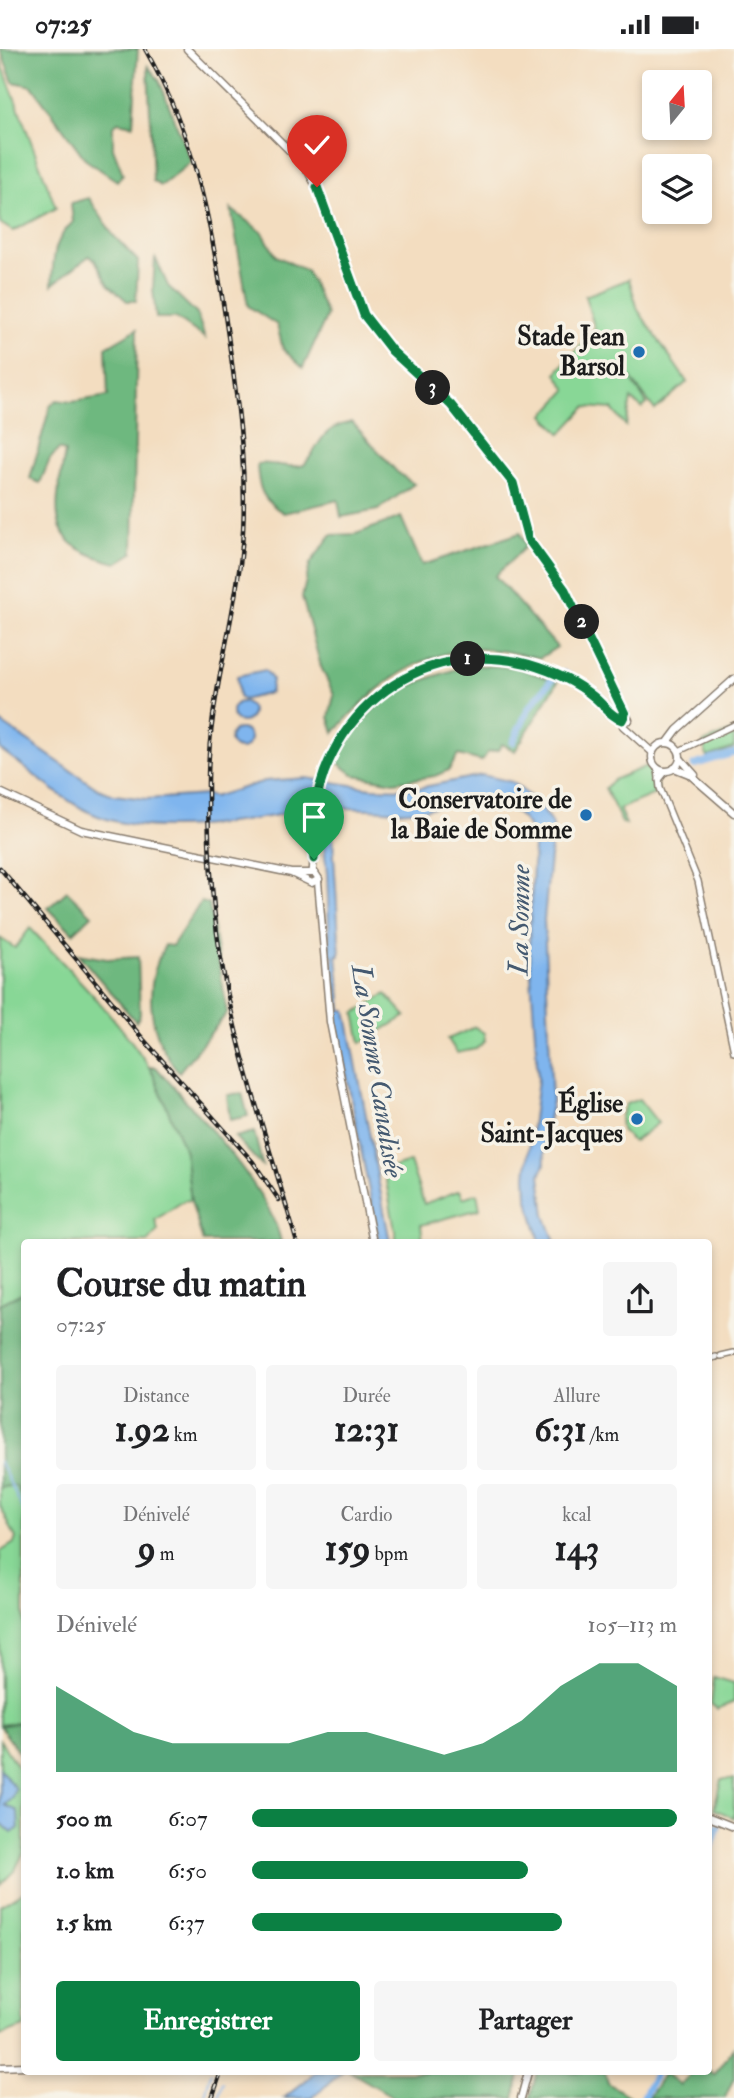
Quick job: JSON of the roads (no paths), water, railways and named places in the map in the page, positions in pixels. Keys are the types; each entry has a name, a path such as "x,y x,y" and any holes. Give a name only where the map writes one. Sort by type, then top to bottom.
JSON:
{"main road":[{"path":"187,49 305,166 320,193 364,315 392,351 451,405 513,483 528,539 565,590 623,707 625,723 652,753"},
{"path":"372,1239 330,1022 318,895 313,878 315,824 323,776 343,732 378,695 403,678 467,659 496,659 543,669 585,689 640,737 658,745"},
{"path":"734,679 668,742 658,745 652,753 652,761 658,769 666,771 674,768 690,774 734,811"},
{"path":"674,768 681,727"},
{"path":"668,742 734,811"},
{"path":"0,792 75,828 313,878"},
{"path":"712,1818 734,1827"},
{"path":"0,2067 21,2066"},
{"path":"521,2098 527,2075"}],"street":[{"path":"678,752 734,725"},
{"path":"658,769 659,781 697,875 734,1052"},
{"path":"659,781 666,771"},
{"path":"712,1358 734,1353"}],"water":[{"path":"265,670 272,679 270,693 243,700 239,697 237,676"},
{"path":"242,702 249,705 252,712 249,719 242,722 235,719 232,712 235,705"},
{"path":"0,722 98,789 114,795 147,799 206,795 213,797 265,781 306,778 371,788 414,789 482,775 512,782 538,803 553,826 544,920 552,1101 544,1140 545,1164 540,1175 545,1215 554,1239 539,1239 527,1196 526,1175 538,1079 529,947 534,845 532,835 520,816 503,804 475,799 415,811 341,808 332,823 342,1010 346,1010 389,1239 378,1239 336,1021 335,1012 339,1011 336,984 333,983 333,955 330,955 327,874 320,813 314,808 234,822 176,827 122,823 98,816 73,803 0,749"},
{"path":"240,729 247,732 250,739 247,746 240,749 233,746 230,739 233,732"},
{"path":"0,1769 16,1789 13,1798 5,1805 18,1811 19,1828 12,1833 0,1822"},
{"path":"312,2075 339,2075 312,2098 284,2098"}],"waterway":[{"path":"563,673 594,690 608,704"},
{"path":"513,742 529,708 553,678"},
{"path":"694,765 734,753"},
{"path":"0,1462 21,1506"},
{"path":"712,1829 718,1827 712,1846"},
{"path":"204,2098 210,2075"},
{"path":"643,2098 654,2075"},
{"path":"218,2098 223,2082"}],"railway":[{"path":"145,49 178,118 201,188 216,260 236,391 242,446 243,528 237,585 211,728 208,811 212,882 216,929 231,1010 296,1239"},
{"path":"0,868 144,1040 253,1162 279,1200"},
{"path":"212,2098 220,2075"}],"place":[{"name":"Stade Jean Barsol","path":"639,352"},
{"name":"Conservatoire de la Baie de Somme","path":"586,815"},
{"name":"Église Saint-Jacques","path":"637,1119"}],"water label":[{"name":"La Somme","path":"520,920"},
{"name":"La Somme Canalisée","path":"377,1071"}]}
